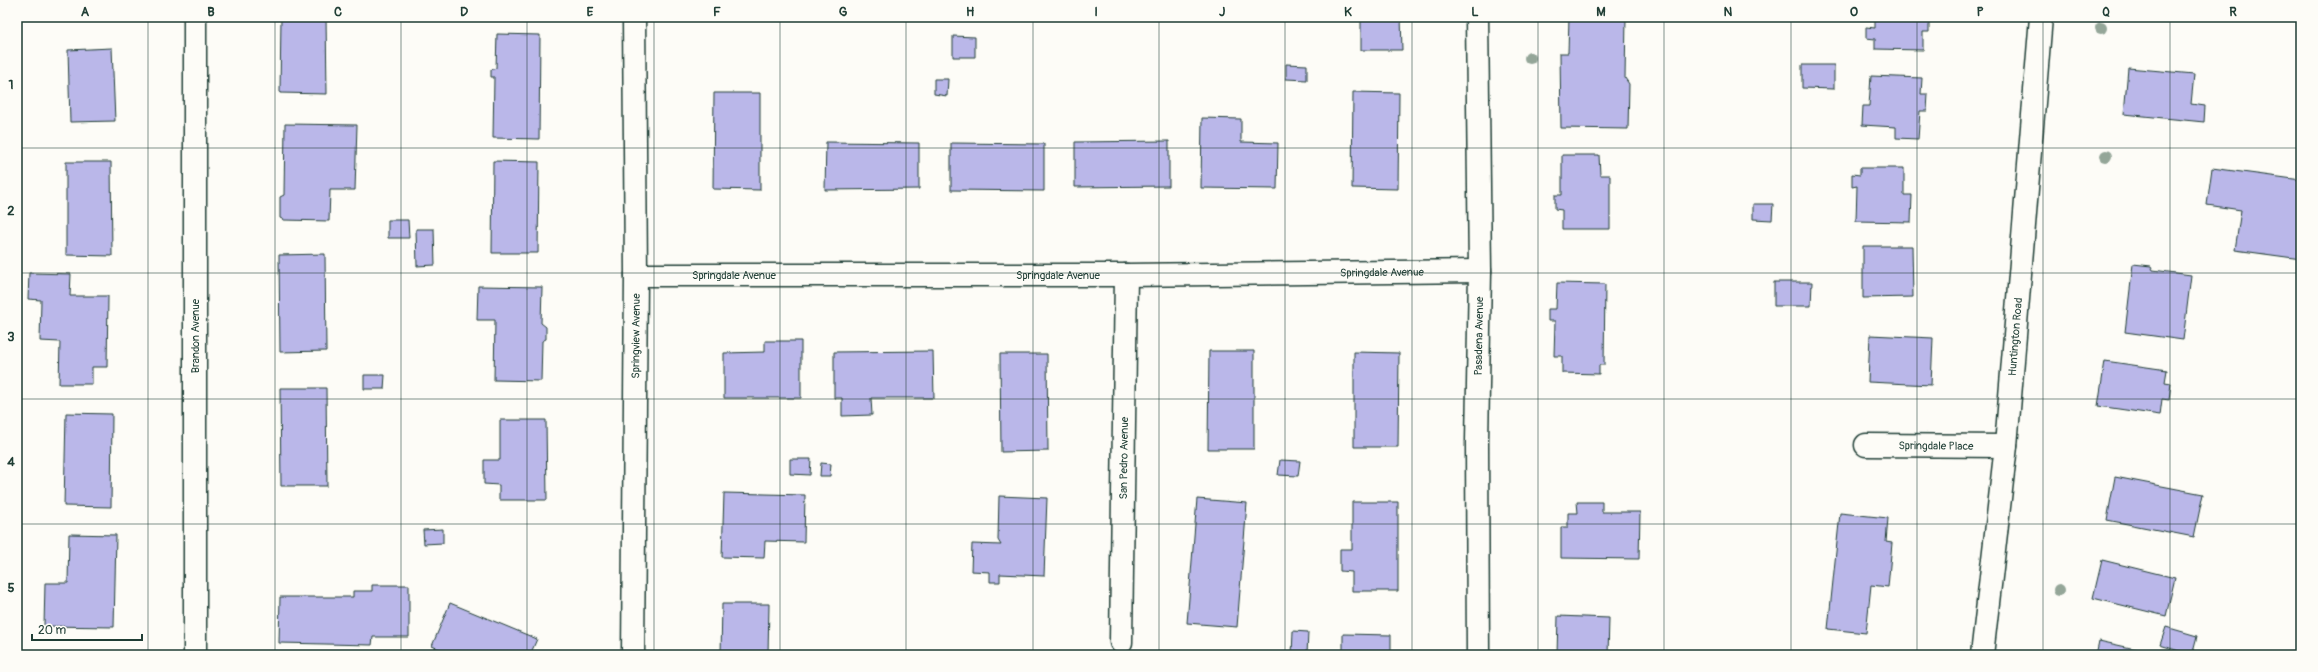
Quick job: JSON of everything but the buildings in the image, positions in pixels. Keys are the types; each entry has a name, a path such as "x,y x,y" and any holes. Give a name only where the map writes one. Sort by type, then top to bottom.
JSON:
{"street":[{"name":"Brandon Avenue","path":"195,655 196,17"},
{"name":"Springview Avenue","path":"633,655 636,275 634,17"},
{"name":"Pasadena Avenue","path":"1478,17 1480,271 1477,442 1478,655"},
{"name":"Huntington Road","path":"1982,655 2006,446 2041,17"},
{"name":"Springdale Avenue","path":"636,275 1126,275 1480,271"},
{"name":"San Pedro Avenue","path":"1121,642 1126,275"},
{"name":"Springdale Place","path":"1866,445 2006,446"}]}
